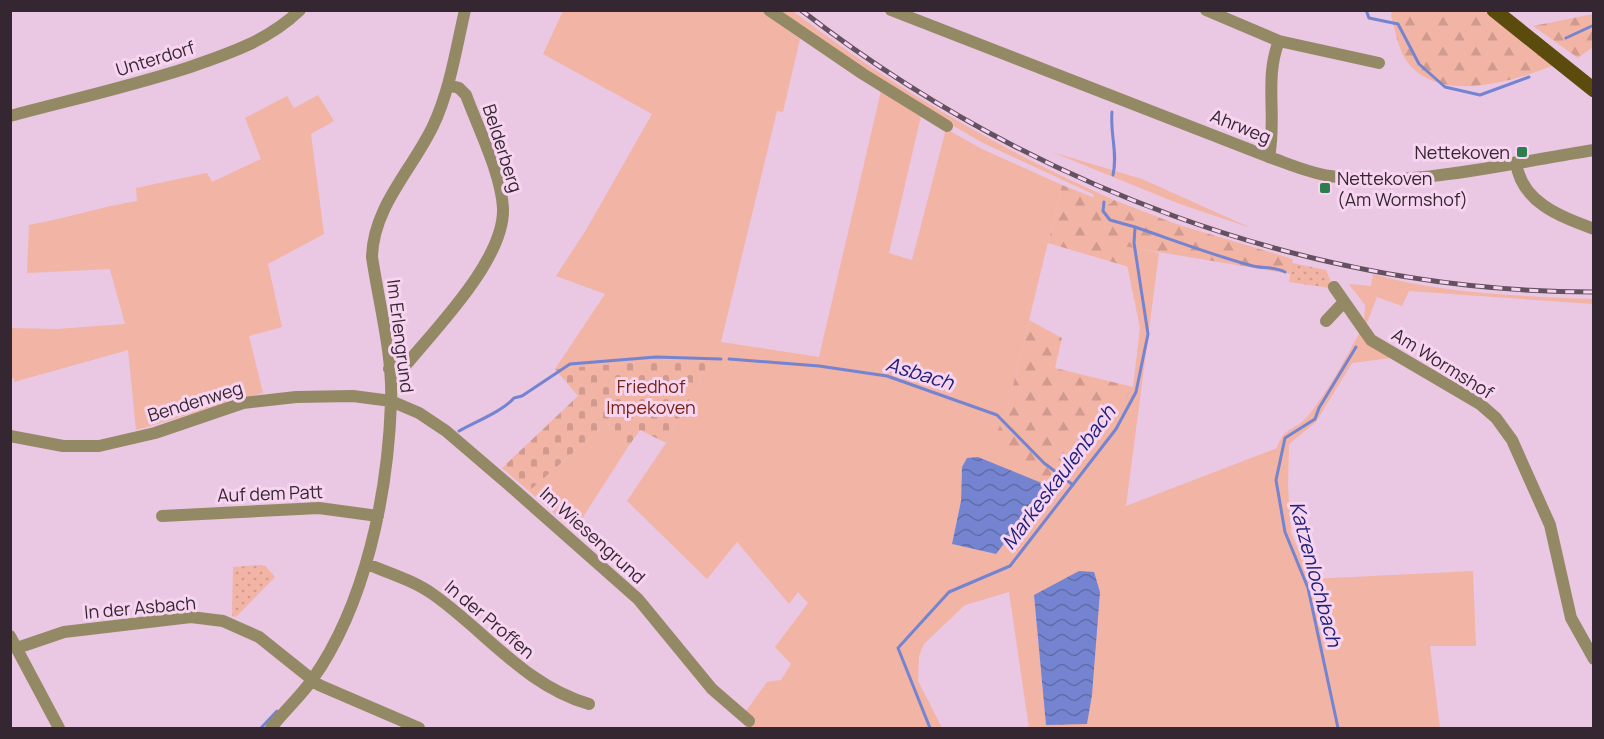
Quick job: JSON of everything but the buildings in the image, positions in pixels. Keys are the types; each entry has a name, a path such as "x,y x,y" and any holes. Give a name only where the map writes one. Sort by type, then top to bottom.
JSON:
{"main road":[{"path":"1494,10 1593,90"}],"street":[{"name":"Unterdorf","path":"10,116 144,83 228,54 285,25 300,10"},
{"name":"Im Erlengrund","path":"271,729 312,681 347,617 366,564 378,516 391,401 389,369 372,257 372,242 380,216 429,134 448,85 465,10"},
{"path":"769,10 946,126"},
{"name":"Ahrweg","path":"891,10 1315,173 1355,178 1431,175 1593,150"},
{"path":"1206,10 1279,41 1379,63"},
{"path":"1269,157 1274,133 1273,57 1279,41"},
{"name":"Belderberg","path":"389,369 405,366 475,281 501,228 503,206 497,179 466,94 459,88 448,85"},
{"path":"1516,162 1518,178 1544,207 1593,229"},
{"name":"Am Wormshof","path":"1334,287 1371,340 1480,404 1496,418 1512,440 1550,525 1571,618 1593,659"},
{"path":"1326,321 1344,302"},
{"name":"Bendenweg","path":"10,436 63,446 99,446 155,433 243,403 296,397 353,396 391,401"},
{"name":"Im Wiesengrund","path":"391,401 419,413 446,431 638,599 712,689 749,721"},
{"name":"Auf dem Patt","path":"162,516 319,508 378,516"},
{"name":"In der Proffen","path":"366,564 432,593 532,678 565,698 589,704"},
{"name":"In der Asbach","path":"17,648 64,632 191,617 223,621 259,637 312,681 419,729"},
{"path":"10,636 59,729"}],"green space":[{"path":"563,11 761,11 800,39 783,112 777,111 721,342 819,357 881,91 921,116 889,253 912,260 946,129 982,149 1062,185 1006,414 991,443 1095,445 1133,387 1140,328 1123,245 1159,253 1126,506 1277,448 1286,432 1303,421 1316,406 1360,332 1391,358 1352,363 1316,422 1289,444 1288,486 1291,533 1312,579 1473,571 1476,646 1430,646 1440,728 1029,728 1009,592 965,605 924,644 919,656 918,681 942,728 744,728 752,716 746,711 767,682 781,680 791,664 775,647 808,603 798,592 789,604 737,542 707,579 627,501 666,443 710,361 674,359 555,369 605,294 556,276 586,230 652,114 543,54","holes":["962,467 996,554 952,544 961,501","1034,595 1087,723 1086,724 1046,724"]},
{"path":"780,11 793,11 869,66 988,138 1114,200 1110,204 1094,198 1093,194 983,143 926,110"},
{"path":"1392,11 1494,11 1559,63 1522,77 1478,86 1457,86 1437,82 1420,74 1406,60 1397,38 1391,16"},
{"path":"1593,14 1593,47 1578,58 1533,26"},
{"path":"318,95 334,121 311,134 324,234 268,264 282,327 249,336 263,393 136,430 128,350 14,382 14,378 11,378 11,328 56,329 125,324 110,269 27,273 29,225 137,201 136,188 207,173 212,182 261,159 245,118 287,96 294,108"},
{"path":"1052,152 1142,179 1251,228 1177,203"},
{"path":"1062,185 1110,204 1114,200 1176,224 1293,259 1290,274 1123,246 1129,267 1048,243"},
{"path":"1292,263 1326,270 1333,286 1329,288 1289,282"},
{"path":"1373,274 1399,281 1454,290 1593,299 1593,304 1409,291 1402,306 1377,297 1366,325 1364,324 1365,305 1349,284 1371,286"},
{"path":"1029,320 1062,338 1055,368 1133,387 1095,445 1059,489 991,443 1006,414"},
{"name":"Friedhof Impekoven","path":"674,359 710,361 666,443 640,430 628,447 607,423 529,491 502,468 578,396 555,369"},
{"path":"607,423 628,447 574,531 529,491"},
{"path":"265,566 275,577 236,617 232,616 233,567"}],"water":[{"path":"978,457 1049,486 996,554 952,544 961,501 962,467 967,458"},
{"path":"1079,571 1094,572 1100,592 1092,695 1087,724 1046,725 1034,595"}],"waterway":[{"path":"1366,10 1369,18 1398,24 1419,64 1445,87 1480,95 1529,77"},
{"path":"1566,38 1594,25"},
{"name":"Markeskaulenbach","path":"1112,112 1115,159 1113,175"},
{"name":"Markeskaulenbach","path":"930,728 898,648 949,592 1010,566 1116,429 1136,392 1148,334 1134,243 1135,227 1110,220 1103,211 1104,202"},
{"name":"Katzenlochbach","path":"1135,227 1234,261 1285,272"},
{"name":"Katzenlochbach","path":"1338,728 1308,588 1285,532 1276,480 1285,438 1315,419 1319,408 1356,347"},
{"name":"Asbach","path":"459,431 496,412 514,398 522,396 570,364 656,357 721,359"},
{"name":"Asbach","path":"729,359 819,366 887,376 997,415 1044,463 1073,485"},
{"name":"Asbach","path":"261,728 277,711"}],"railway":[{"path":"801,10 888,72 980,127 1075,176 1175,216 1277,249 1381,272 1487,287 1594,292"}],"place":[{"name":"Nettekoven","path":"1522,152"},
{"name":"Nettekoven (Am Wormshof)","path":"1325,188"}]}
